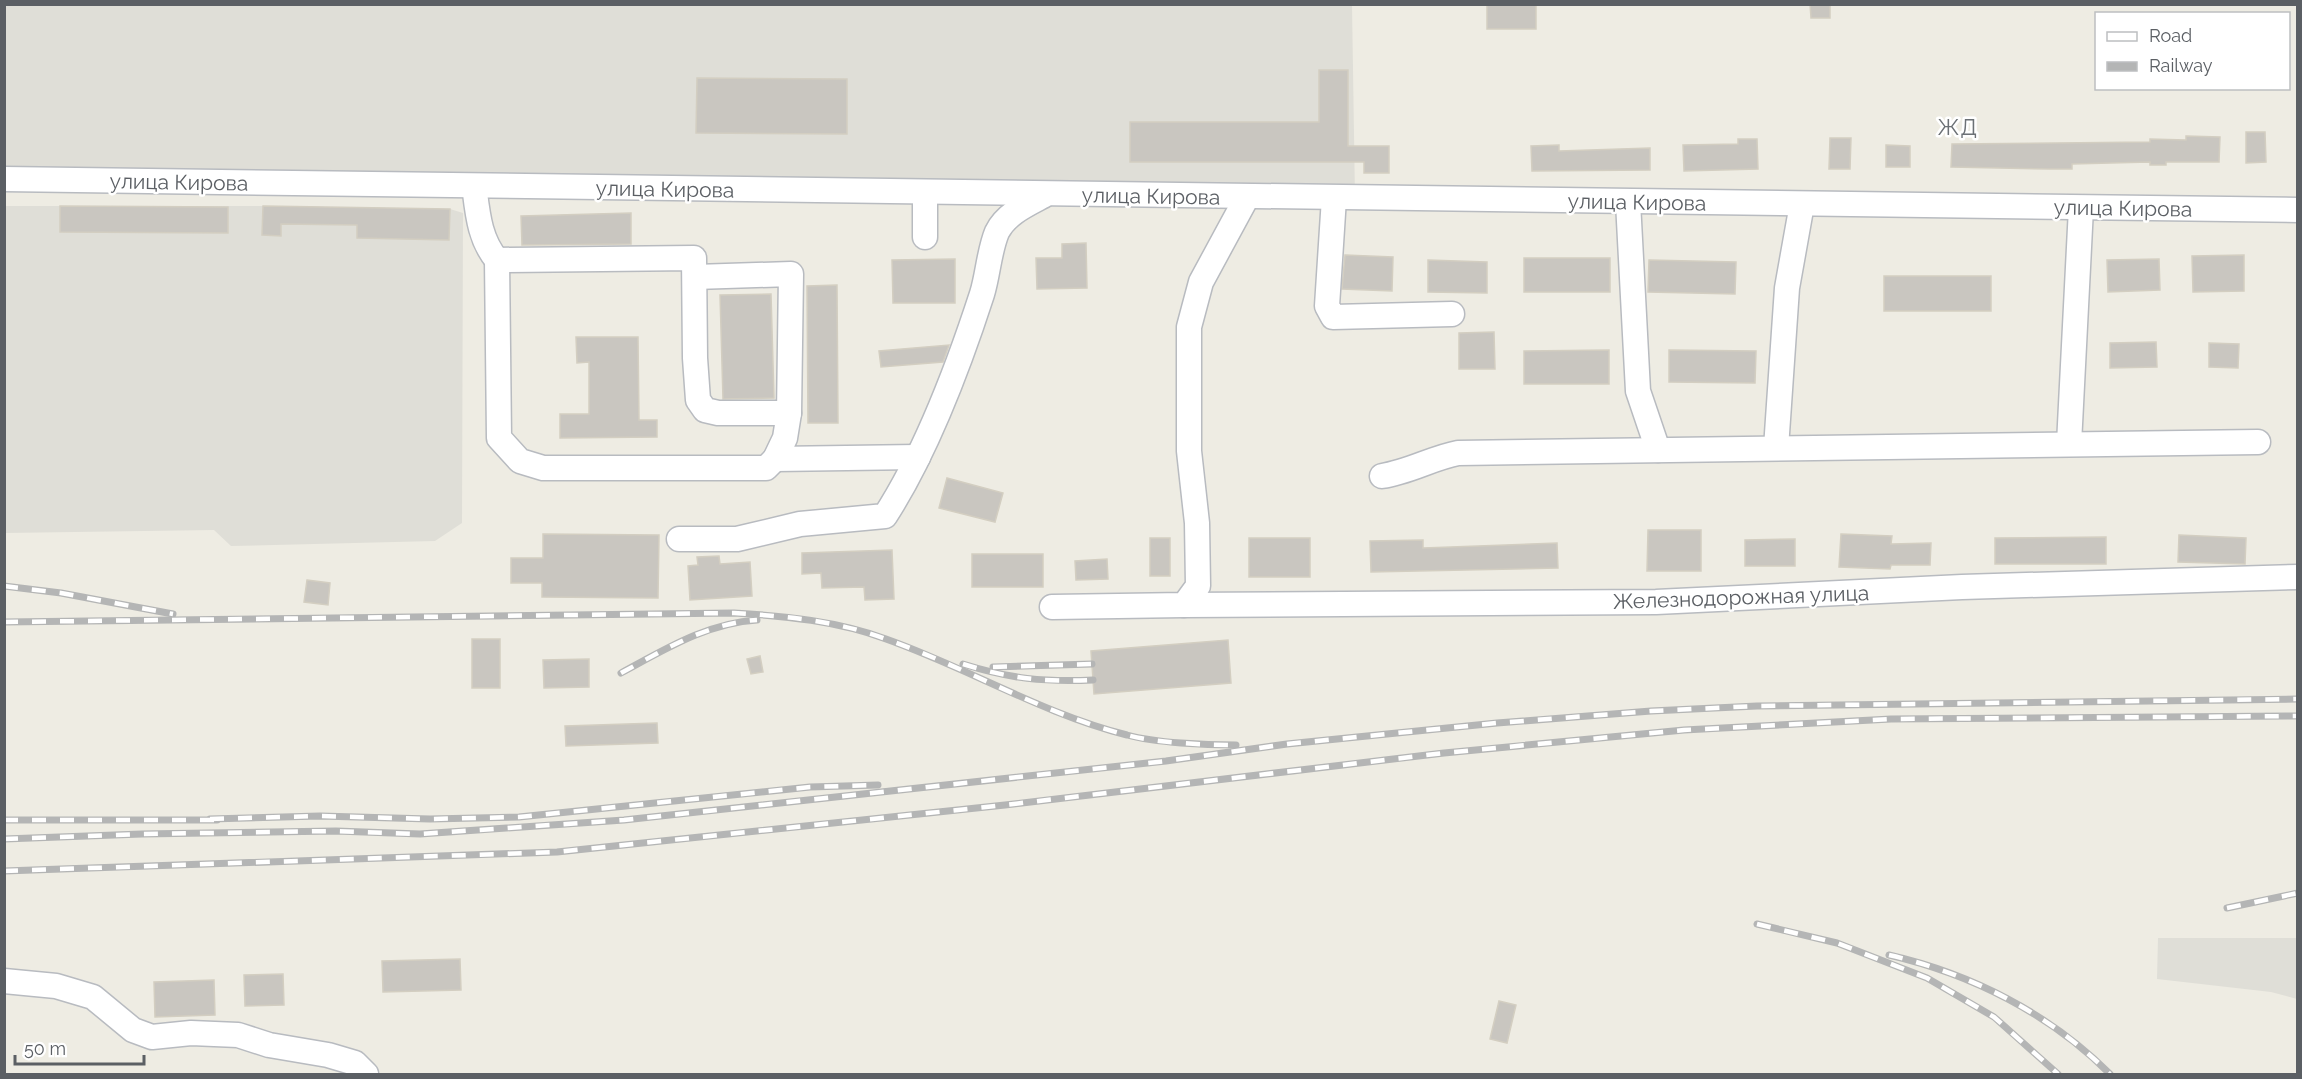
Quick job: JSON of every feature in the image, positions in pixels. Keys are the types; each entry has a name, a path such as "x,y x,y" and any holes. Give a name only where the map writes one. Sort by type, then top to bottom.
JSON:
{"street":[{"name":"улица Кирова","path":"4,179 1045,195 2298,210"},
{"path":"475,193 478,221 488,249 497,260 499,438 520,461 543,468 766,468 775,459 785,438 789,413 791,274 695,278"},
{"path":"925,193 925,237"},
{"path":"679,539 737,539 800,524 885,516 918,457 944,398 982,293 997,231 1017,210 1045,195"},
{"path":"1184,605 1198,586 1197,523 1189,451 1189,327 1201,282 1246,197"},
{"path":"1334,198 1327,306 1333,317 1452,314"},
{"path":"1628,202 1638,391 1658,450"},
{"path":"1776,448 1788,288 1802,204"},
{"path":"2069,444 2081,208"},
{"path":"497,260 694,258 694,358 698,400 705,410 718,413 789,413"},
{"path":"1382,476 1403,473 1439,456 1458,453 2259,442"},
{"path":"775,459 918,457"},
{"name":"Железнодорожная улица","path":"1052,606 1656,602 1951,588 2298,577"},
{"path":"4,981 56,987 93,997 134,1030 152,1037 191,1033 238,1035 269,1045 355,1063 366,1074"}],"shaded area":[{"path":"5,5 1352,5 1355,199 5,179"},
{"path":"4,206 263,206 450,209 463,213 462,523 435,541 231,546 214,530 5,533"},
{"path":"2158,938 2297,938 2297,999 2271,992 2157,979"}],"building":[{"path":"1487,4 1536,4 1536,29 1487,29"},
{"path":"1810,4 1830,4 1830,18 1811,18"},
{"path":"1319,70 1348,70 1348,146 1389,146 1389,173 1364,173 1364,162 1130,162 1130,122 1319,122"},
{"path":"697,78 847,79 847,134 696,133"},
{"path":"2246,132 2265,132 2266,162 2246,163"},
{"path":"2186,136 2220,137 2219,162 2166,162 2166,165 2150,165 2150,162 2072,164 2072,169 1951,167 1952,144 2150,142 2150,139 2186,140"},
{"path":"1830,138 1851,138 1850,169 1829,169"},
{"path":"1738,139 1757,139 1758,169 1684,171 1683,145 1738,144"},
{"path":"1559,145 1559,151 1650,148 1650,170 1532,171 1531,146"},
{"path":"1886,145 1910,146 1910,167 1886,167"},
{"path":"60,206 228,207 228,233 60,232"},
{"path":"263,206 450,209 449,240 357,238 357,225 281,224 281,236 262,235"},
{"path":"631,213 631,244 522,245 521,216"},
{"path":"1086,243 1087,288 1037,289 1036,258 1062,258 1062,244"},
{"path":"1345,255 1393,257 1392,291 1342,289"},
{"path":"2244,255 2244,291 2193,292 2192,256"},
{"path":"1524,258 1610,258 1610,292 1524,292"},
{"path":"955,259 955,303 893,303 892,260"},
{"path":"2159,259 2160,290 2108,292 2107,260"},
{"path":"1428,260 1487,262 1487,293 1428,292"},
{"path":"1649,260 1736,262 1735,294 1648,292"},
{"path":"1884,276 1991,276 1991,311 1884,311"},
{"path":"837,285 838,423 808,423 807,286"},
{"path":"771,294 774,398 723,399 720,295"},
{"path":"1494,332 1495,369 1459,369 1459,333"},
{"path":"576,337 638,337 639,420 657,420 657,437 560,438 560,414 589,414 589,362 577,363"},
{"path":"2156,342 2157,367 2110,368 2110,343"},
{"path":"2209,343 2239,344 2238,368 2209,367"},
{"path":"949,345 943,362 881,367 879,351"},
{"path":"1609,350 1609,384 1524,384 1524,351"},
{"path":"1669,350 1756,351 1755,383 1669,382"},
{"path":"947,478 1003,493 995,522 939,508"},
{"path":"1648,530 1701,530 1701,571 1647,571"},
{"path":"543,534 659,535 658,598 542,597 542,583 511,583 511,558 543,558"},
{"path":"1841,534 1892,536 1891,544 1931,543 1930,565 1891,565 1890,569 1839,567"},
{"path":"2179,535 2246,538 2245,564 2178,562"},
{"path":"2106,537 2106,564 1995,564 1995,538"},
{"path":"1150,538 1170,538 1170,576 1150,576"},
{"path":"1249,538 1310,538 1310,577 1249,577"},
{"path":"1795,539 1795,566 1745,566 1745,540"},
{"path":"1423,540 1423,548 1557,543 1558,568 1371,572 1370,541"},
{"path":"892,550 894,599 865,600 864,587 822,588 821,573 802,574 802,553"},
{"path":"972,554 1043,554 1043,587 972,587"},
{"path":"719,556 720,564 750,562 752,596 690,600 688,566 698,565 697,557"},
{"path":"1107,559 1108,579 1076,580 1075,561"},
{"path":"307,580 330,583 328,605 304,602"},
{"path":"472,639 500,639 500,688 472,688"},
{"path":"1228,640 1231,683 1094,694 1091,651"},
{"path":"760,656 763,672 751,674 747,659"},
{"path":"589,659 589,687 544,688 543,660"},
{"path":"657,723 658,743 566,746 565,726"},
{"path":"460,959 461,990 383,992 382,961"},
{"path":"283,974 284,1005 245,1006 244,975"},
{"path":"214,980 215,1015 155,1017 154,982"},
{"path":"1499,1001 1516,1005 1507,1043 1490,1039"}],"railway":[{"path":"4,586 61,593 173,614"},
{"path":"4,622 734,613 773,616 811,620 886,639 1065,715 1127,735 1166,742 1236,745"},
{"path":"621,673 703,632 721,626 757,620"},
{"path":"963,664 1027,678 1093,680"},
{"path":"993,667 1092,664"},
{"path":"4,839 336,831 420,834 624,820 1166,761 1287,744 1497,723 1651,711 1757,706 2298,699"},
{"path":"4,871 557,852 1005,805 1444,753 1684,730 1891,719 2298,716"},
{"path":"210,819 320,816 430,819 519,817 810,787 878,785"},
{"path":"4,820 217,820"},
{"path":"2227,908 2298,893"},
{"path":"1757,924 1837,943 1927,978 1994,1017 2058,1074"},
{"path":"1889,955 1950,973 2008,999 2062,1033 2110,1074"}],"district":[{"name":"ЖД","path":"1958,127"}]}
